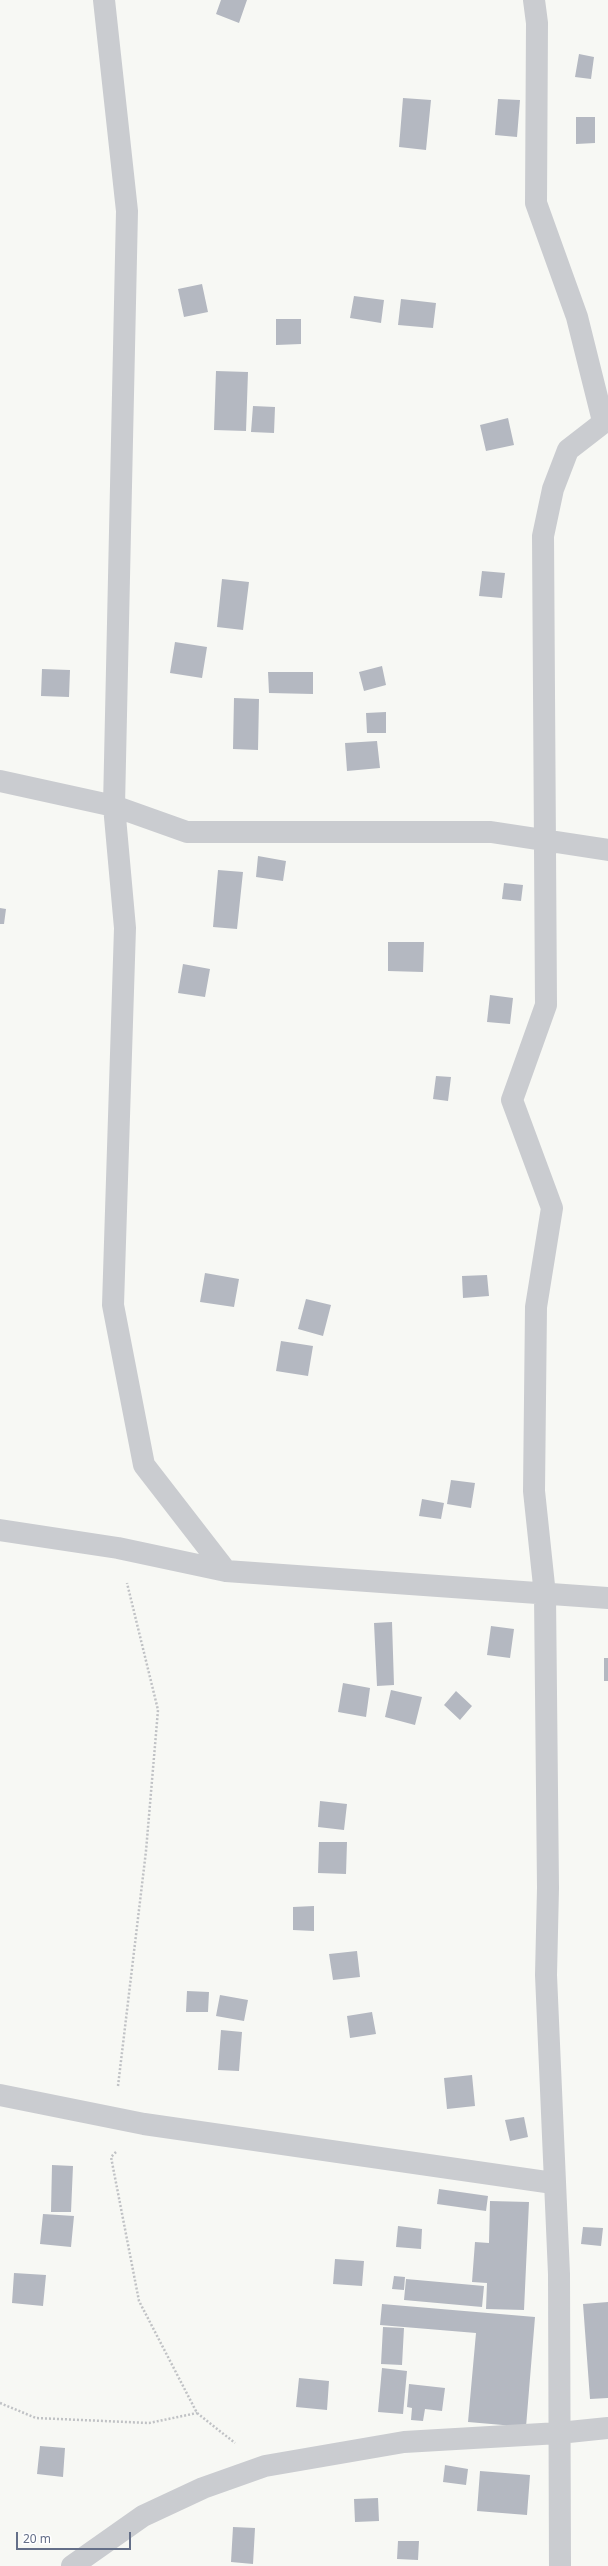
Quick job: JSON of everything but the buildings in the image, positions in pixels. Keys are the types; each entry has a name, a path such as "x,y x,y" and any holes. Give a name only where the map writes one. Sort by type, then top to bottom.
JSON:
{"street":[{"path":"104,0 127,211 114,806 125,928 113,1305 144,1466 226,1571"},
{"path":"534,0 537,22 536,203 577,317 606,420 568,450 553,490 543,536 546,1005 512,1100 552,1208 536,1315 534,1491 545,1595 548,1888 546,1975 553,2183 559,2274 560,2566"},
{"path":"537,22 548,0"},
{"path":"0,781 114,806 188,832 491,832 544,838 608,850"},
{"path":"0,1530 118,1548 226,1571 545,1595 608,1598"},
{"path":"0,2095 144,2124 553,2183"},
{"path":"72,2566 143,2516 203,2488 265,2466 404,2442 559,2433 608,2428"}],"path":[{"path":"118,1548 158,1710 146,1851 118,2087 144,2124 111,2157 139,2301 197,2413 265,2466"},
{"path":"0,2403 36,2418 149,2423 197,2413"}]}
